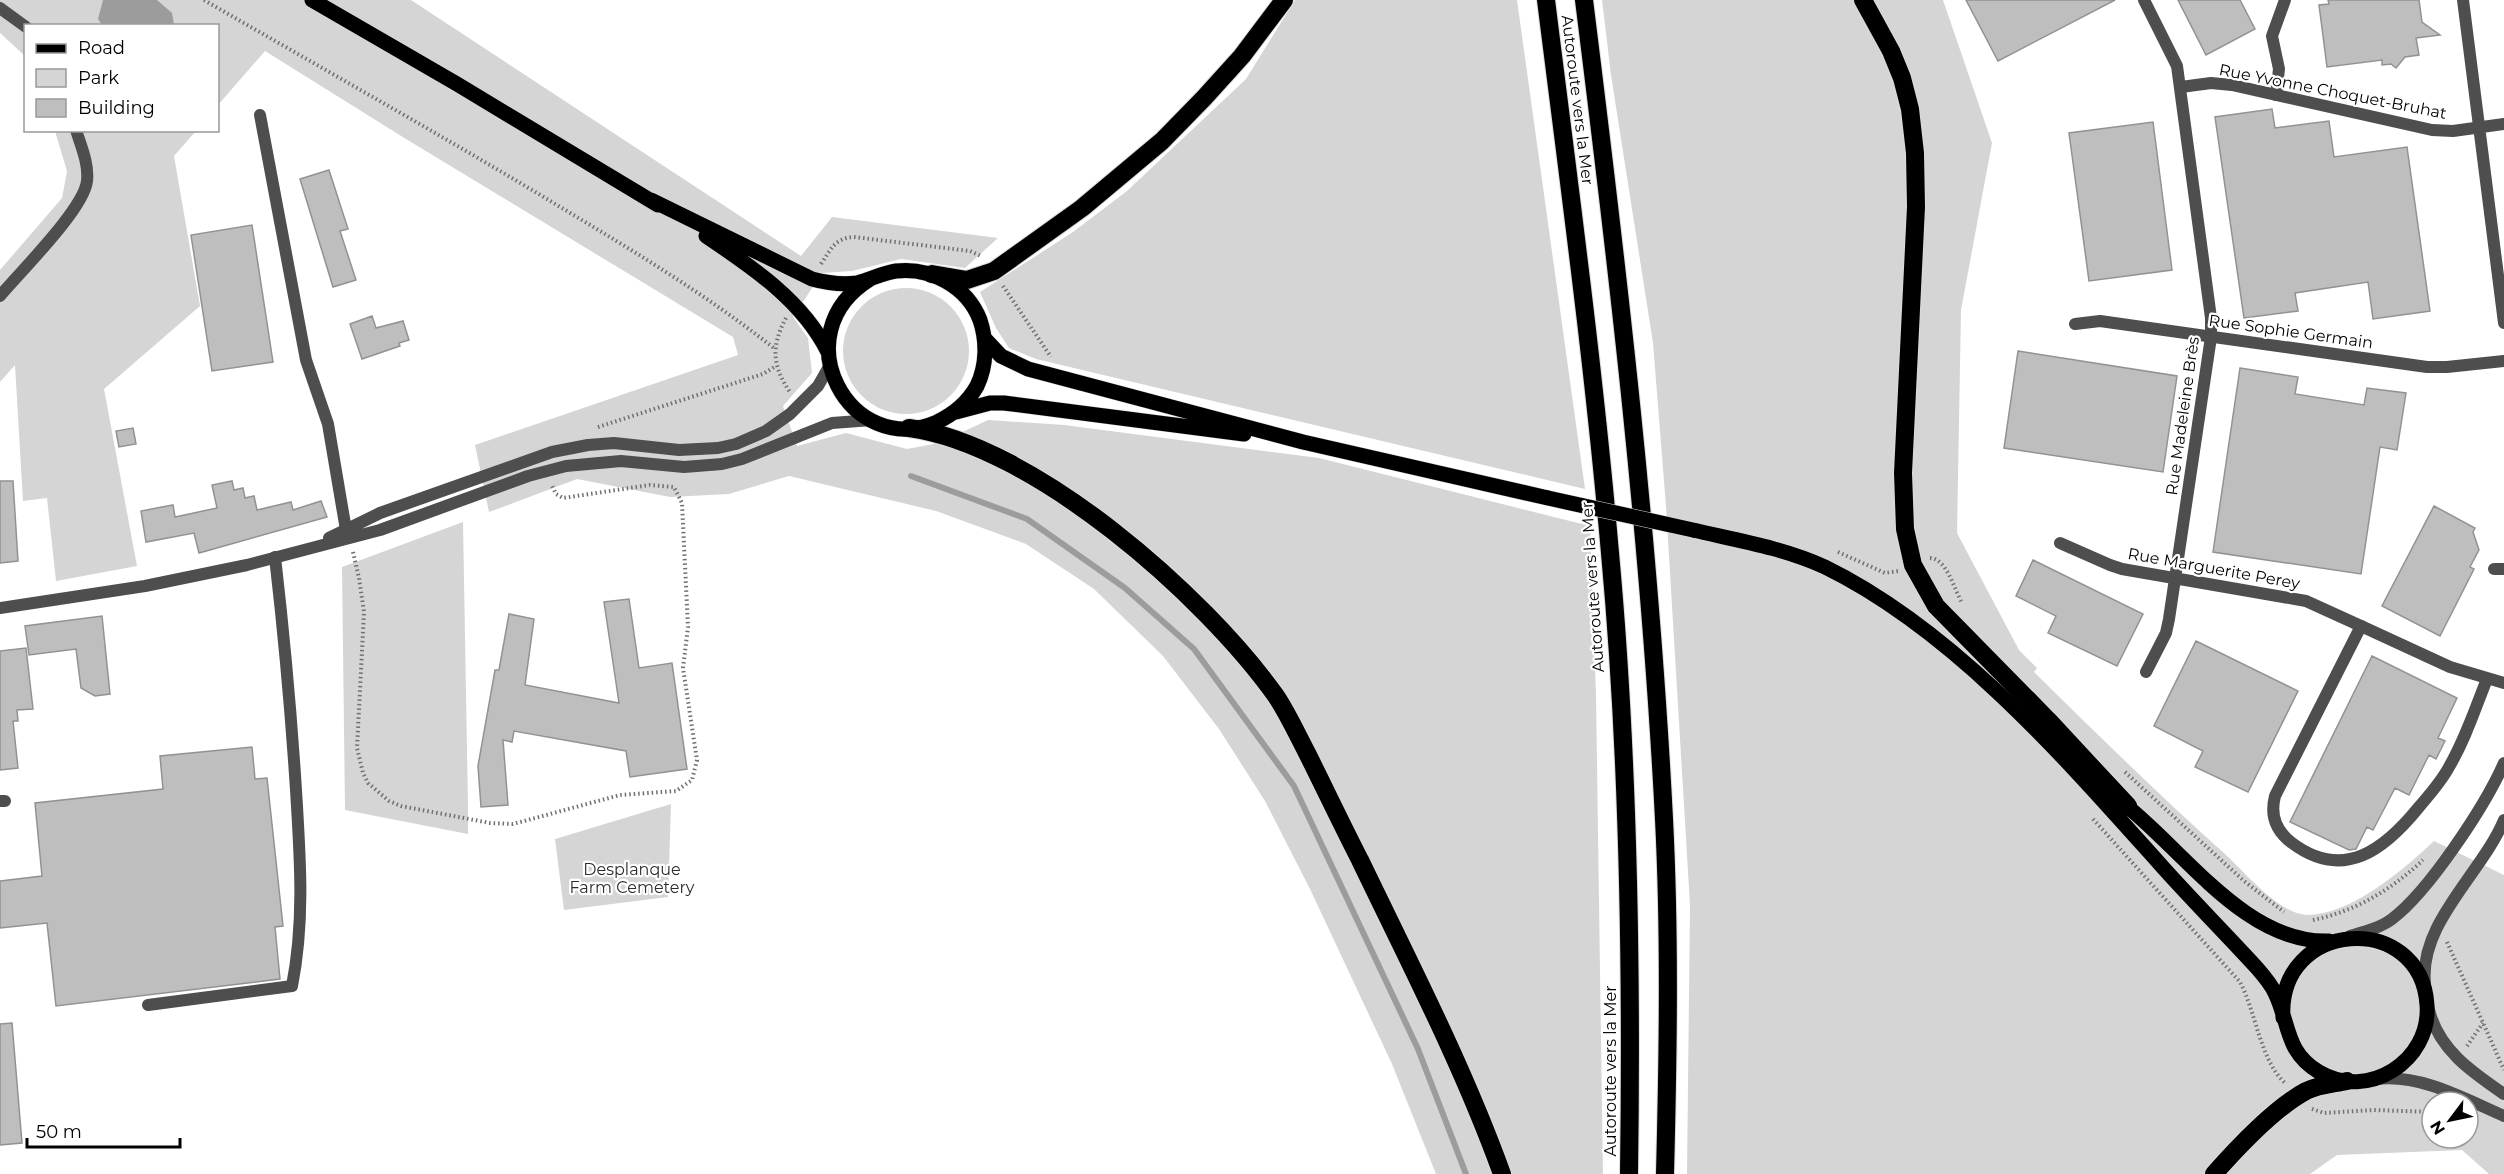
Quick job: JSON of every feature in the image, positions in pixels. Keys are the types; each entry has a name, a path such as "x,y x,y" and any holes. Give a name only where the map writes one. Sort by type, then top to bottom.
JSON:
{"highway":[{"path":"932,274 968,280 986,274 1082,208 1162,141 1204,98 1242,56 1284,0"},
{"name":"Autoroute vers la Mer","path":"1546,0 1599,431 1613,589 1628,886 1629,1174"},
{"path":"1584,0 1633,412 1657,695 1664,822 1667,940 1665,1174"},
{"path":"1863,0 1892,51 1902,78 1910,109 1915,153 1916,207 1903,473 1905,529 1913,565 1936,606 2048,720 2128,806"},
{"path":"909,428 941,434 979,449 1024,471 1094,516 1200,607 1257,671 1292,723 1392,927 1464,1077 1502,1174"},
{"path":"2214,1174 2247,1140 2299,1096 2322,1086 2347,1082"}],"main road":[{"path":"312,0 651,200 762,276 804,314 820,335 839,389 845,399 863,415 885,425 909,428 932,424 953,413 990,403 1004,403 1303,442"},
{"path":"651,200 812,279 844,284 894,271 920,271 932,274 955,286 978,316 986,351 981,375 970,396 953,413"},
{"path":"829,359 831,327 838,309 850,294 870,279"},
{"path":"985,339 1001,356 1029,369 1303,442 1693,530 1784,553 1821,566 1886,602 1927,633 2066,759 2209,920 2267,980 2274,991 2288,1035 2301,1058 2322,1074 2347,1082 2373,1080 2397,1069 2411,1055 2422,1036 2426,999 2418,973 2395,949 2365,938 2311,942 2281,933 2257,920 2228,899 2128,806 2066,759"},
{"path":"2283,1018 2285,992 2297,966 2313,951 2337,940"}],"street":[{"name":"Rue Madeleine Brès","path":"2144,0 2175,58 2181,87 2211,318 2211,337 2166,633 2146,672"},
{"path":"2276,95 2278,69 2272,36 2285,0"},
{"path":"2463,0 2504,323"},
{"path":"2,8 24,25"},
{"name":"Rue Yvonne Choquet-Bruhat","path":"2181,87 2223,83 2432,130 2442,131 2504,124"},
{"path":"260,115 306,360 328,424 347,534"},
{"path":"0,296 69,216 84,192 88,175 77,132"},
{"name":"Rue Sophie Germain","path":"2075,324 2100,321 2433,367 2504,361"},
{"path":"347,534 380,513 536,456 588,445 614,443 679,450 718,448 736,444 766,431 790,414 818,386 829,359"},
{"path":"0,608 145,586 275,557 313,547 347,534 398,524 546,471 595,462 621,461 684,467 722,464 742,459 832,423 874,420"},
{"name":"Rue Marguerite Perey","path":"2060,543 2110,565 2306,601 2450,667 2504,682"},
{"path":"148,1005 292,986 296,966 302,884 290,695 275,557"},
{"path":"2361,626 2272,806 2277,827 2283,836 2313,855 2343,861 2360,857 2382,846 2406,823 2449,767 2487,679"},
{"path":"2337,940 2380,926 2400,911 2430,879 2459,838 2504,763"},
{"path":"2504,822 2488,851 2434,933 2423,970 2426,999 2434,1027 2452,1053 2504,1094"},
{"path":"2373,1080 2389,1078 2424,1084 2504,1116"}],"path":[{"path":"204,0 489,164 629,248 730,313 775,349 776,366 772,370 588,430 588,445"},
{"path":"347,534 359,578 364,612 357,748 363,773 378,793 401,806 490,823 513,824 620,795 676,791 692,780 697,760 683,668 688,627 682,504 674,487 650,485 563,498 556,494 546,471"},
{"path":"1925,558 1932,557 1938,560 1965,608"},
{"path":"2117,764 2244,881 2286,914"},
{"path":"2092,818 2176,912 2230,968 2248,998 2272,1067 2281,1080 2315,1111 2324,1113 2374,1110 2420,1112"},
{"path":"2307,920 2329,917 2377,896 2424,859"},
{"path":"2377,896 2400,911"},
{"path":"2434,933 2446,941 2453,951 2504,1070"}],"green space":[{"path":"0,0 411,0 801,256 832,217 998,238 965,268 901,259 852,271 822,273 793,317 808,338 812,373 783,406 797,446 846,433 907,449 939,443 988,420 1064,425 1319,458 1590,526 1596,695 1603,1174 1436,1174 1392,1064 1310,889 1265,801 1219,729 1163,656 1094,589 1026,544 936,511 789,476 729,494 670,497 577,479 489,512 475,445 738,355 733,337 265,51 219,104 219,24 24,24 24,55 0,33"},
{"path":"1295,0 1517,0 1585,489 1036,359 1009,348 996,328 980,292 1073,232 1127,191 1246,79"},
{"path":"1602,0 1943,0 1992,143 1961,310 1957,533 2019,650 2037,668 2034,672 2257,886 2283,906 2305,915 2340,908 2375,889 2434,841 2504,875 2504,1174 2489,1174 2462,1150 2337,1155 2310,1174 1687,1174 1690,905 1666,506 1653,343 1611,75"},
{"path":"55,132 195,132 174,156 200,306 104,389 137,566 56,581 47,498 23,501 15,365 0,382 0,270 62,198 67,171"},
{"path":"906,288 930,292 951,306 965,327 969,351 965,375 951,396 930,410 906,414 882,410 861,396 847,375 843,351 847,327 861,306 882,292"},
{"path":"463,522 468,834 345,810 342,567"},
{"name":"Desplanque Farm Cemetery","path":"671,804 668,897 564,910 555,839"}],"shaded area":[{"path":"103,0 157,0 172,13 174,24 101,24 98,19"}],"building":[{"path":"1966,0 2115,0 1998,61"},
{"path":"2178,0 2240,0 2255,29 2206,55"},
{"path":"2328,0 2419,0 2422,22 2440,35 2416,38 2419,55 2405,57 2396,68 2391,64 2382,65 2382,60 2327,67 2319,5 2329,4"},
{"path":"2272,109 2275,128 2329,121 2334,157 2407,147 2430,311 2373,319 2368,282 2295,293 2298,311 2244,318 2215,117"},
{"path":"2153,122 2172,270 2089,281 2069,133"},
{"path":"329,170 348,229 340,231 356,280 333,287 300,179"},
{"path":"252,225 273,362 212,371 191,235"},
{"path":"372,316 376,328 403,321 409,340 399,343 400,346 362,359 350,324"},
{"path":"2018,351 2177,376 2163,472 2004,448"},
{"path":"2240,368 2298,377 2295,394 2364,405 2367,388 2406,393 2397,450 2380,447 2361,574 2213,552"},
{"path":"133,428 136,444 119,447 116,431"},
{"path":"0,481 13,481 18,561 0,563"},
{"path":"232,481 234,490 243,488 245,498 254,496 257,510 291,502 293,510 321,501 327,517 199,553 194,533 146,542 141,511 173,505 175,517 217,508 212,485"},
{"path":"2434,506 2475,528 2473,532 2479,550 2470,567 2474,569 2440,636 2382,606"},
{"path":"2033,560 2143,614 2117,666 2048,633 2056,616 2016,596"},
{"path":"629,599 639,668 672,663 687,769 630,777 626,751 514,731 512,742 503,740 508,805 481,807 478,766 495,670 499,670 509,614 534,619 525,685 619,703 604,602"},
{"path":"102,616 110,694 95,696 81,688 76,649 29,655 25,626"},
{"path":"2196,641 2298,691 2248,792 2195,767 2203,751 2154,726"},
{"path":"26,648 33,709 17,710 18,721 13,721 18,768 0,770 0,651"},
{"path":"2372,656 2457,698 2438,738 2445,741 2436,759 2429,755 2409,795 2395,788 2373,830 2367,827 2356,849 2349,850 2290,822"},
{"path":"252,747 255,779 267,778 283,926 275,927 280,979 56,1006 47,923 0,928 0,881 42,876 35,803 163,789 160,756"},
{"path":"12,1023 22,1143 0,1145 0,1024"}],"waterway":[{"path":"911,476 1027,519 1125,588 1194,649 1294,786 1418,1049 1466,1174"}]}
